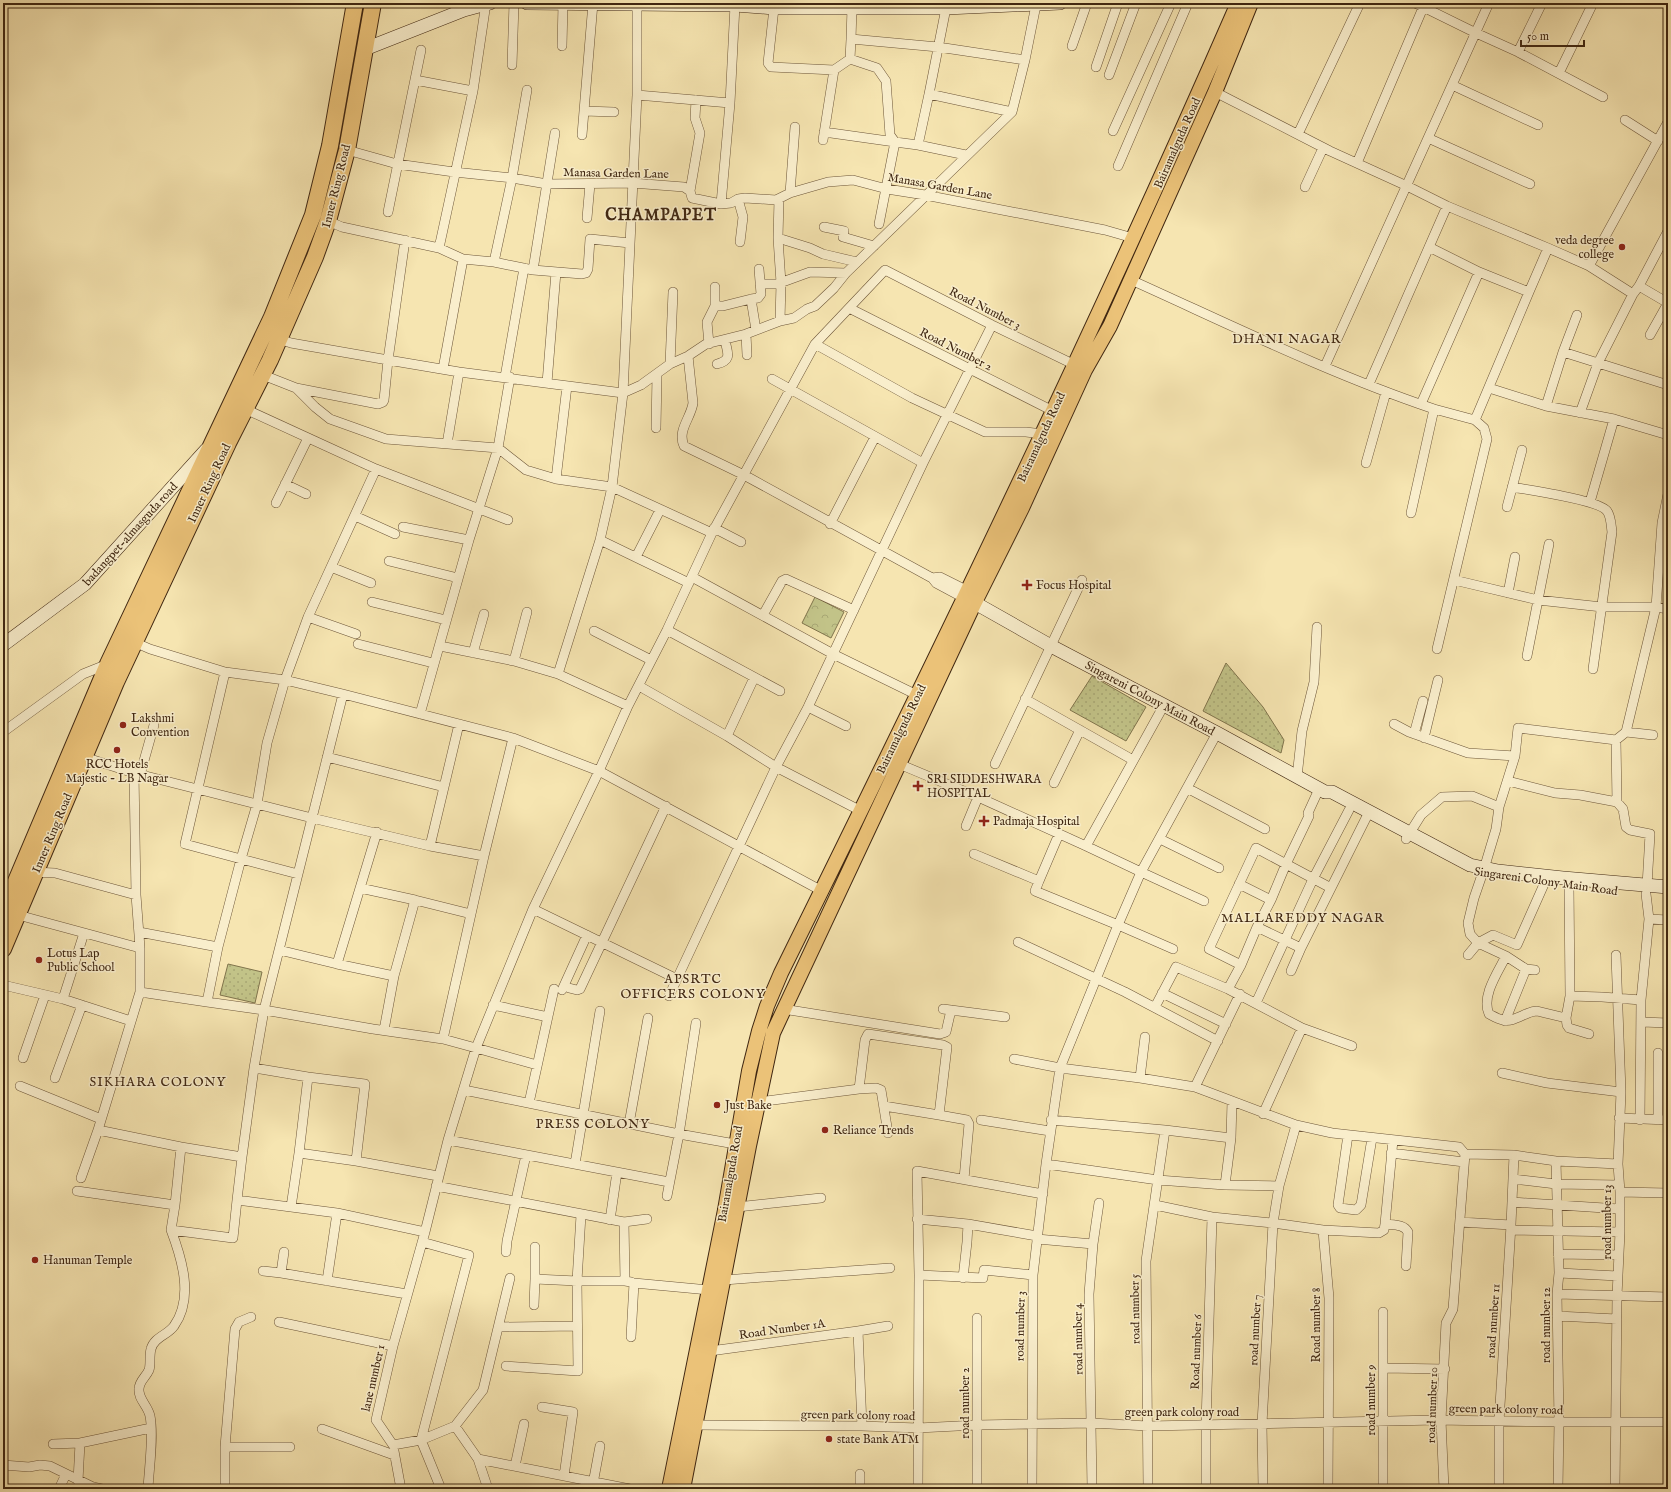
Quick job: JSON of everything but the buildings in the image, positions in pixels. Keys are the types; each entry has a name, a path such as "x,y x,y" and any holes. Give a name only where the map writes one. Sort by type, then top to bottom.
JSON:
{"highway":[{"name":"Inner Ring Road","path":"3,950 20,869 108,664 272,317 313,214 330,146 355,3"},
{"name":"Inner Ring Road","path":"10,914 36,873 134,642 245,409 263,375 328,221 347,150 373,3"}],"main road":[{"name":"Bairamalguda Road","path":"669,1489 725,1210 735,1144 749,1070 761,1024 781,974 917,695 969,597 1022,508 1085,370 1110,326 1215,92 1246,4"},
{"name":"Bairamalguda Road","path":"683,1489 758,1102 775,1028 899,764 969,597 1042,434 1133,238 1246,4"},
{"path":"761,1024 775,1028"}],"street":[{"path":"439,248 454,172 473,91 486,3"},
{"path":"364,49 465,7 490,3"},
{"path":"512,65 514,3"},
{"path":"527,3 707,4 754,5 774,8 811,5 852,8 946,8 1008,4 1036,5 1060,3"},
{"path":"582,135 593,3"},
{"path":"558,674 600,540 612,488 623,393 637,95 637,3"},
{"path":"1072,46 1087,3"},
{"path":"1096,67 1118,3"},
{"path":"1109,75 1136,3"},
{"path":"1114,131 1171,3"},
{"path":"1118,166 1188,3"},
{"path":"1298,134 1360,3"},
{"path":"1325,366 1489,3"},
{"path":"1518,52 1542,3"},
{"path":"1559,72 1593,3"},
{"path":"562,46 563,4"},
{"path":"1357,163 1421,4 1476,33 1559,72 1602,97"},
{"path":"721,204 730,103 735,5"},
{"path":"279,339 291,343 459,372 508,377 623,393 642,385 670,364 709,344 746,334 780,321 794,318 807,309 815,306 834,288 846,273 925,195 1012,112 1026,60 1036,5"},
{"path":"774,8 768,63 771,67 834,70 850,59"},
{"path":"850,59 852,8"},
{"path":"918,145 946,8"},
{"path":"851,39 938,47 1026,60"},
{"path":"388,212 421,50"},
{"path":"850,59 877,68 886,81 890,135 895,142 879,224"},
{"path":"834,70 824,136 918,145 966,155"},
{"path":"415,80 473,91"},
{"path":"1452,85 1538,125"},
{"path":"494,262 512,178 527,90"},
{"path":"1215,92 1323,148 1447,206 1589,266 1633,294"},
{"path":"929,94 1012,112"},
{"path":"637,95 730,103"},
{"path":"690,190 700,133 695,118 696,100"},
{"path":"584,111 614,112"},
{"path":"1625,120 1658,141"},
{"path":"1589,266 1668,122"},
{"path":"790,193 795,127"},
{"path":"533,270 555,133"},
{"path":"1428,138 1530,184"},
{"path":"1305,187 1323,148"},
{"name":"Manasa Garden Lane","path":"347,150 397,164 512,178 547,184 632,183 684,187 690,190 692,198 721,204 730,203 738,199 776,200 790,193 828,182 853,180 887,189 1105,230 1133,238"},
{"path":"587,218 590,184"},
{"path":"738,199 743,217 740,242"},
{"path":"779,199 778,238 781,283 780,321"},
{"path":"1369,384 1447,206"},
{"path":"328,221 342,226 439,248 463,260 494,262 533,270 582,274 586,273 588,269 590,239 630,243"},
{"path":"824,227 844,231 843,237 874,246"},
{"path":"1580,413 1598,363 1633,294 1639,286 1668,231"},
{"path":"778,238 810,248 823,254 857,262"},
{"path":"263,375 296,388 378,404 383,402 404,240"},
{"path":"1429,247 1480,272 1529,292"},
{"path":"1475,420 1548,248"},
{"path":"443,369 463,260"},
{"path":"420,714 469,540 498,448 524,268"},
{"path":"715,306 723,306 760,296 759,269"},
{"name":"Road Number 3","path":"885,270 992,325 1075,365"},
{"name":"lane number 1","path":"393,1445 376,1420 393,1346 425,1232 448,1140 476,1048 533,909 599,771 628,706 667,630 713,530 790,389 815,344 885,270"},
{"path":"547,383 556,272"},
{"path":"760,284 781,283 810,272 846,273"},
{"path":"1421,404 1480,272"},
{"path":"1131,280 1386,392 1434,409 1475,420 1484,428 1487,440 1437,649"},
{"path":"1639,286 1668,303 1650,335"},
{"path":"709,344 707,322 715,306 715,287"},
{"path":"670,364 673,292"},
{"path":"751,299 756,330"},
{"name":"Road Number 2","path":"849,308 1053,411"},
{"path":"1546,406 1563,352 1577,315"},
{"path":"669,996 740,847 776,767 808,707 923,463 971,370 992,325"},
{"path":"746,334 747,355"},
{"path":"717,364 728,360 724,340"},
{"path":"815,344 912,398 947,416 985,432 1026,432 1042,434"},
{"path":"1563,352 1668,385"},
{"path":"688,356 693,403 692,410 684,425 681,438 684,446 744,475 830,524 932,578 936,583 969,597"},
{"path":"447,444 459,372"},
{"path":"656,375 656,428"},
{"path":"772,379 923,463"},
{"path":"556,479 567,386"},
{"path":"296,388 314,407 330,419 386,440 498,448 526,470 556,479 612,488 660,510 741,542"},
{"path":"1488,388 1546,406 1614,419 1668,435"},
{"path":"1366,464 1386,392"},
{"path":"245,409 376,469 508,520"},
{"path":"1411,513 1434,409"},
{"path":"1590,502 1614,419"},
{"path":"830,524 875,437"},
{"path":"276,504 308,438"},
{"name":"badangpet-almasguda road","path":"3,645 85,584 211,444"},
{"path":"1507,507 1522,450"},
{"path":"207,1002 218,947 257,804 267,743 285,680 308,617 376,469"},
{"path":"285,484 306,494"},
{"path":"1512,487 1590,502 1606,510 1610,516 1612,532 1593,669"},
{"path":"1505,1021 1531,970 1478,943 1470,934 1468,923 1474,898 1484,871 1496,829 1499,808 1515,756 1518,728 1616,740 1626,732 1656,607 1668,494"},
{"path":"636,557 660,510"},
{"path":"355,516 395,534"},
{"path":"403,527 469,540"},
{"path":"600,540 690,580 763,615 833,654 917,695"},
{"path":"1527,656 1549,544"},
{"path":"1508,593 1515,557"},
{"path":"389,561 458,578"},
{"path":"331,567 371,583"},
{"path":"763,615 782,581 786,578 854,610"},
{"path":"995,764 1082,580"},
{"path":"1454,580 1538,600 1602,607 1656,607 1668,609"},
{"name":"Singareni Colony Main Road","path":"969,597 1052,646 1297,777 1322,791 1328,798 1350,810 1368,815"},
{"path":"372,602 446,620"},
{"path":"514,661 527,612"},
{"path":"473,653 484,614"},
{"path":"308,617 356,634"},
{"path":"1297,777 1302,731 1314,682 1317,627"},
{"path":"667,630 780,691"},
{"path":"594,631 651,660"},
{"path":"134,642 150,649 225,672 285,680 513,738 599,771 822,891"},
{"path":"358,644 434,663"},
{"path":"440,646 514,661 558,674 628,706"},
{"path":"3,732 83,674 108,664"},
{"path":"225,672 186,844 298,874"},
{"path":"727,736 754,678"},
{"path":"1424,738 1438,680"},
{"path":"639,686 727,736 776,767 861,811"},
{"path":"171,1230 233,1238 254,1068 264,1010 343,694"},
{"path":"1025,698 1133,760"},
{"path":"1414,734 1423,701"},
{"path":"1086,846 1164,705"},
{"path":"808,707 846,726"},
{"path":"430,846 459,724"},
{"path":"1394,724 1424,738 1468,753 1515,756"},
{"path":"81,1178 98,1130 140,992 140,948 136,895 137,774 154,725"},
{"path":"1054,784 1080,730"},
{"path":"1626,732 1653,735"},
{"name":"road number 3","path":"1032,1489 1031,1424 1033,1274 1051,1120 1060,1068 1118,925 1142,872 1216,733"},
{"path":"443,1039 484,856 513,738"},
{"path":"1616,740 1617,802 1623,810 1626,827 1630,830 1650,834 1641,889 1648,919 1642,1000 1640,1120"},
{"path":"84,757 137,774 312,818 377,832 430,846 484,856"},
{"path":"327,757 444,787"},
{"path":"899,764 978,797 1204,901"},
{"path":"1508,781 1555,793 1580,795 1617,802"},
{"path":"1187,788 1265,830"},
{"path":"1228,989 1241,965 1308,816 1312,813 1322,791"},
{"name":"Singareni Colony Main Road","path":"1322,791 1332,792 1368,815 1469,870 1601,886 1668,891"},
{"path":"1408,836 1420,815 1442,797 1472,796 1499,808"},
{"path":"966,826 978,797"},
{"path":"562,989 580,989 666,806"},
{"path":"1256,1002 1313,879 1350,810"},
{"path":"1291,971 1301,948 1368,815"},
{"path":"337,964 377,832"},
{"path":"1059,834 1035,891 1173,949"},
{"path":"1160,839 1218,868"},
{"path":"1241,965 1209,949 1256,848 1331,888"},
{"path":"974,854 1039,881"},
{"path":"20,869 36,873 55,873 136,895"},
{"name":"Singareni Colony Main Road","path":"1484,871 1569,886 1601,886"},
{"path":"1468,955 1478,943 1493,935 1517,945 1545,882"},
{"path":"1239,884 1271,900"},
{"path":"1569,886 1570,996 1566,1018 1569,1028 1589,1034"},
{"path":"360,888 471,914"},
{"path":"384,1030 394,976 415,900"},
{"path":"533,909 677,979"},
{"path":"10,914 140,948"},
{"path":"1648,919 1668,920"},
{"path":"1257,927 1301,948"},
{"path":"139,932 218,947"},
{"path":"63,999 84,933"},
{"path":"529,1103 548,1017 587,935"},
{"path":"1018,942 1097,978 1218,1041"},
{"path":"279,950 394,976"},
{"name":"road number 13","path":"1615,1489 1617,1296 1620,1232 1620,1189 1618,1164 1621,1092 1616,955"},
{"path":"1506,956 1487,995 1486,1004 1489,1014 1505,1021 1517,1018 1532,1011 1566,1018"},
{"path":"1155,1007 1176,967 1240,994 1302,1028 1352,1046"},
{"path":"3,985 63,999 131,1021"},
{"path":"140,992 264,1010 373,1029 443,1039 538,1065"},
{"path":"1162,993 1226,1024"},
{"path":"1195,1087 1240,994"},
{"path":"23,1058 46,995"},
{"path":"1570,996 1642,1000"},
{"path":"55,1078 82,1005"},
{"path":"493,1005 548,1017"},
{"path":"783,1010 940,1034 946,1032 947,1010 1005,1016"},
{"path":"575,1164 600,1011"},
{"path":"629,1124 648,1018"},
{"path":"1642,1022 1668,1023"},
{"path":"667,1196 679,1134 696,1023"},
{"path":"1263,1114 1302,1028"},
{"path":"859,1089 865,1040 868,1034 945,1046 947,1050 939,1115"},
{"path":"1140,1078 1145,1036"},
{"path":"1658,1053 1658,1120"},
{"path":"1014,1059 1060,1068 1140,1078 1195,1087 1263,1114 1296,1125 1332,1133 1459,1147 1464,1158"},
{"path":"254,1068 308,1077 365,1084 356,1161"},
{"path":"1502,1073 1548,1083 1621,1092"},
{"path":"291,1207 308,1077"},
{"path":"20,1086 101,1119"},
{"path":"758,1102 876,1088 881,1090 888,1133"},
{"path":"464,1090 735,1144"},
{"path":"1225,1185 1231,1138 1232,1101"},
{"path":"884,1106 967,1120 969,1124 964,1180"},
{"path":"1619,1118 1668,1120"},
{"path":"981,1120 1050,1131"},
{"path":"1051,1120 1166,1130 1231,1138"},
{"name":"road number 7","path":"1263,1489 1262,1424 1273,1223 1279,1186 1296,1125"},
{"path":"98,1130 181,1147 242,1157"},
{"name":"road number 5","path":"1148,1489 1146,1261 1166,1130"},
{"path":"1348,1135 1338,1205 1340,1208 1356,1210 1361,1205 1372,1138"},
{"path":"448,1140 669,1182"},
{"path":"1154,1205 1212,1216 1323,1230 1379,1232 1384,1230 1386,1224 1392,1140"},
{"path":"148,1489 151,1428 150,1415 139,1394 139,1388 140,1383 149,1370 151,1350 155,1342 173,1328 184,1305 184,1279 180,1253 171,1230 181,1147"},
{"path":"299,1153 356,1161 438,1176"},
{"path":"1391,1153 1464,1158 1514,1155 1556,1161 1618,1164"},
{"path":"506,1252 507,1241 526,1155"},
{"name":"road number 11","path":"1499,1489 1499,1422 1514,1155"},
{"name":"road number 10","path":"1444,1489 1441,1420 1446,1323 1453,1309 1464,1158"},
{"name":"road number 12","path":"1556,1161 1559,1273 1557,1294 1559,1422 1558,1489"},
{"path":"1046,1164 1158,1180 1225,1185 1279,1186"},
{"path":"918,1489 917,1171 1042,1194"},
{"path":"610,1220 617,1172"},
{"path":"1513,1179 1668,1193"},
{"path":"436,1186 516,1203 610,1220 624,1222 647,1219"},
{"path":"76,1191 175,1204"},
{"path":"738,1207 821,1198"},
{"path":"237,1200 337,1213 425,1232"},
{"path":"1512,1202 1620,1209"},
{"name":"road number 4","path":"1092,1489 1089,1294 1093,1244 1099,1204"},
{"path":"327,1281 337,1213"},
{"path":"506,1366 578,1371 577,1281 581,1214"},
{"name":"Road number 6","path":"1206,1489 1206,1425 1212,1216"},
{"path":"917,1219 968,1224 1037,1238 1093,1244"},
{"path":"624,1222 630,1282 632,1337"},
{"path":"1460,1222 1511,1228 1558,1231 1620,1232"},
{"path":"963,1278 968,1224"},
{"path":"1386,1224 1403,1226 1407,1229 1406,1266"},
{"name":"Road number 8","path":"1323,1230 1329,1298 1327,1423 1328,1489"},
{"path":"422,1242 469,1254 421,1440 441,1489"},
{"path":"534,1305 535,1248"},
{"path":"281,1273 284,1252"},
{"path":"1558,1254 1619,1255"},
{"path":"724,1280 890,1268"},
{"path":"918,1275 983,1278 984,1270 1033,1274"},
{"path":"263,1271 407,1294"},
{"path":"1559,1273 1618,1276"},
{"path":"401,1489 393,1445 421,1440 455,1426 483,1390 510,1278"},
{"path":"535,1279 630,1282 709,1290"},
{"path":"1557,1294 1668,1296"},
{"name":"road number 9","path":"1383,1312 1383,1489"},
{"path":"1557,1316 1617,1319"},
{"path":"225,1489 225,1447 235,1329 239,1322 251,1317"},
{"name":"road number 2","path":"977,1318 977,1489"},
{"path":"280,1322 393,1346"},
{"path":"499,1327 577,1326"},
{"name":"Road Number 1A","path":"710,1351 888,1326"},
{"path":"858,1331 862,1426"},
{"path":"1383,1368 1444,1369"},
{"path":"542,1407 572,1412 564,1476"},
{"name":"green park colony road","path":"696,1425 862,1426 918,1428 977,1425 1091,1423 1148,1426 1441,1420 1499,1422 1668,1422"},
{"path":"515,1466 524,1424"},
{"path":"455,1426 478,1458 488,1489"},
{"path":"54,1444 80,1443 151,1428"},
{"path":"322,1429 394,1456"},
{"path":"78,1481 80,1443"},
{"path":"592,1486 600,1446"},
{"path":"225,1447 290,1447"},
{"path":"478,1458 564,1476 592,1486 630,1489"},
{"path":"3,1465 29,1467 40,1465 50,1466 78,1481 96,1488"},
{"path":"58,1489 66,1474"},
{"path":"860,1474 860,1489"}],"green space":[{"path":"815,597 844,612 831,638 802,623"},
{"path":"1226,663 1263,707 1284,740 1281,753 1203,711"},
{"path":"1092,676 1146,707 1126,741 1070,710"},
{"path":"228,964 262,972 255,1003 220,995"}],"place":[{"name":"veda degree college","path":"1622,247"},
{"name":"Focus Hospital","path":"1027,585"},
{"name":"Lakshmi Convention","path":"123,725"},
{"name":"RCC Hotels Majestic - LB Nagar","path":"117,750"},
{"name":"SRI SIDDESHWARA HOSPITAL","path":"918,786"},
{"name":"Padmaja Hospital","path":"984,821"},
{"name":"Lotus Lap Public School","path":"39,960"},
{"name":"Just Bake","path":"717,1105"},
{"name":"Reliance Trends","path":"825,1130"},
{"name":"Hanuman Temple","path":"35,1260"},
{"name":"state Bank ATM","path":"829,1439"}],"district":[{"name":"CHAMPAPET","path":"661,214"},
{"name":"DHANI NAGAR","path":"1287,338"},
{"name":"MALLAREDDY NAGAR","path":"1303,917"},
{"name":"APSRTC OFFICERS COLONY","path":"693,986"},
{"name":"SIKHARA COLONY","path":"158,1081"},
{"name":"PRESS COLONY","path":"593,1123"}]}
